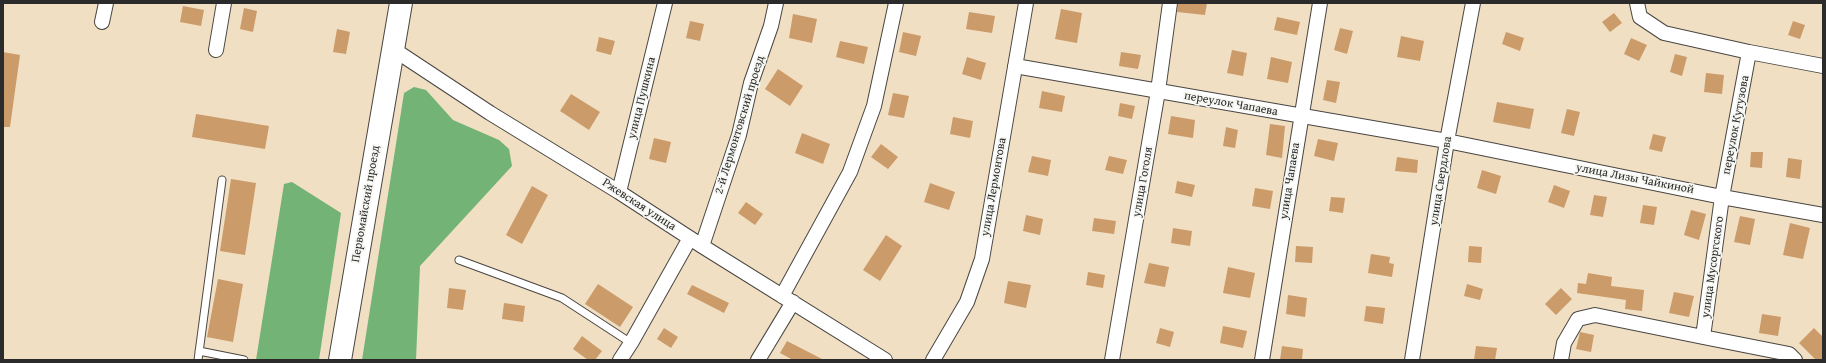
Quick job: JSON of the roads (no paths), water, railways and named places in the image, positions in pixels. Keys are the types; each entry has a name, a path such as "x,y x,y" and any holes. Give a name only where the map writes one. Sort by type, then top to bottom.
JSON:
{"main road":[{"name":"Первомайский проезд","path":"340,360 401,3"}],"street":[{"path":"102,22 106,3"},
{"path":"216,50 224,3"},
{"name":"улица Пушкина","path":"619,192 664,3"},
{"name":"2-й Лермонтовский проезд","path":"620,360 696,242 739,135 751,83 771,26 776,3"},
{"path":"758,360 850,172 874,106 896,3"},
{"name":"улица Лермонтова","path":"933,360 967,302 982,259 1026,3"},
{"name":"улица Гоголя","path":"1112,360 1158,91 1170,3"},
{"name":"улица Чапаева","path":"1262,360 1300,117 1320,3"},
{"name":"улица Свердлова","path":"1412,360 1447,141 1473,3"},
{"path":"1638,3 1640,17 1664,33 1749,52 1823,66"},
{"name":"Ржевская улица","path":"393,49 490,113 619,192 885,360"},
{"name":"переулок Кутузова","path":"1722,197 1749,52"},
{"name":"переулок Чапаева","path":"1014,66 1300,117 1447,141"},
{"name":"улица Лизы Чайкиной","path":"1447,141 1722,197 1823,215"},
{"name":"улица Мусоргского","path":"1703,337 1722,197"},
{"path":"1561,360 1564,343 1578,319 1595,315 1789,354 1795,360"}],"lane":[{"path":"198,360 222,180"},
{"path":"459,260 562,298 631,343"},
{"path":"199,351 244,360"}]}
